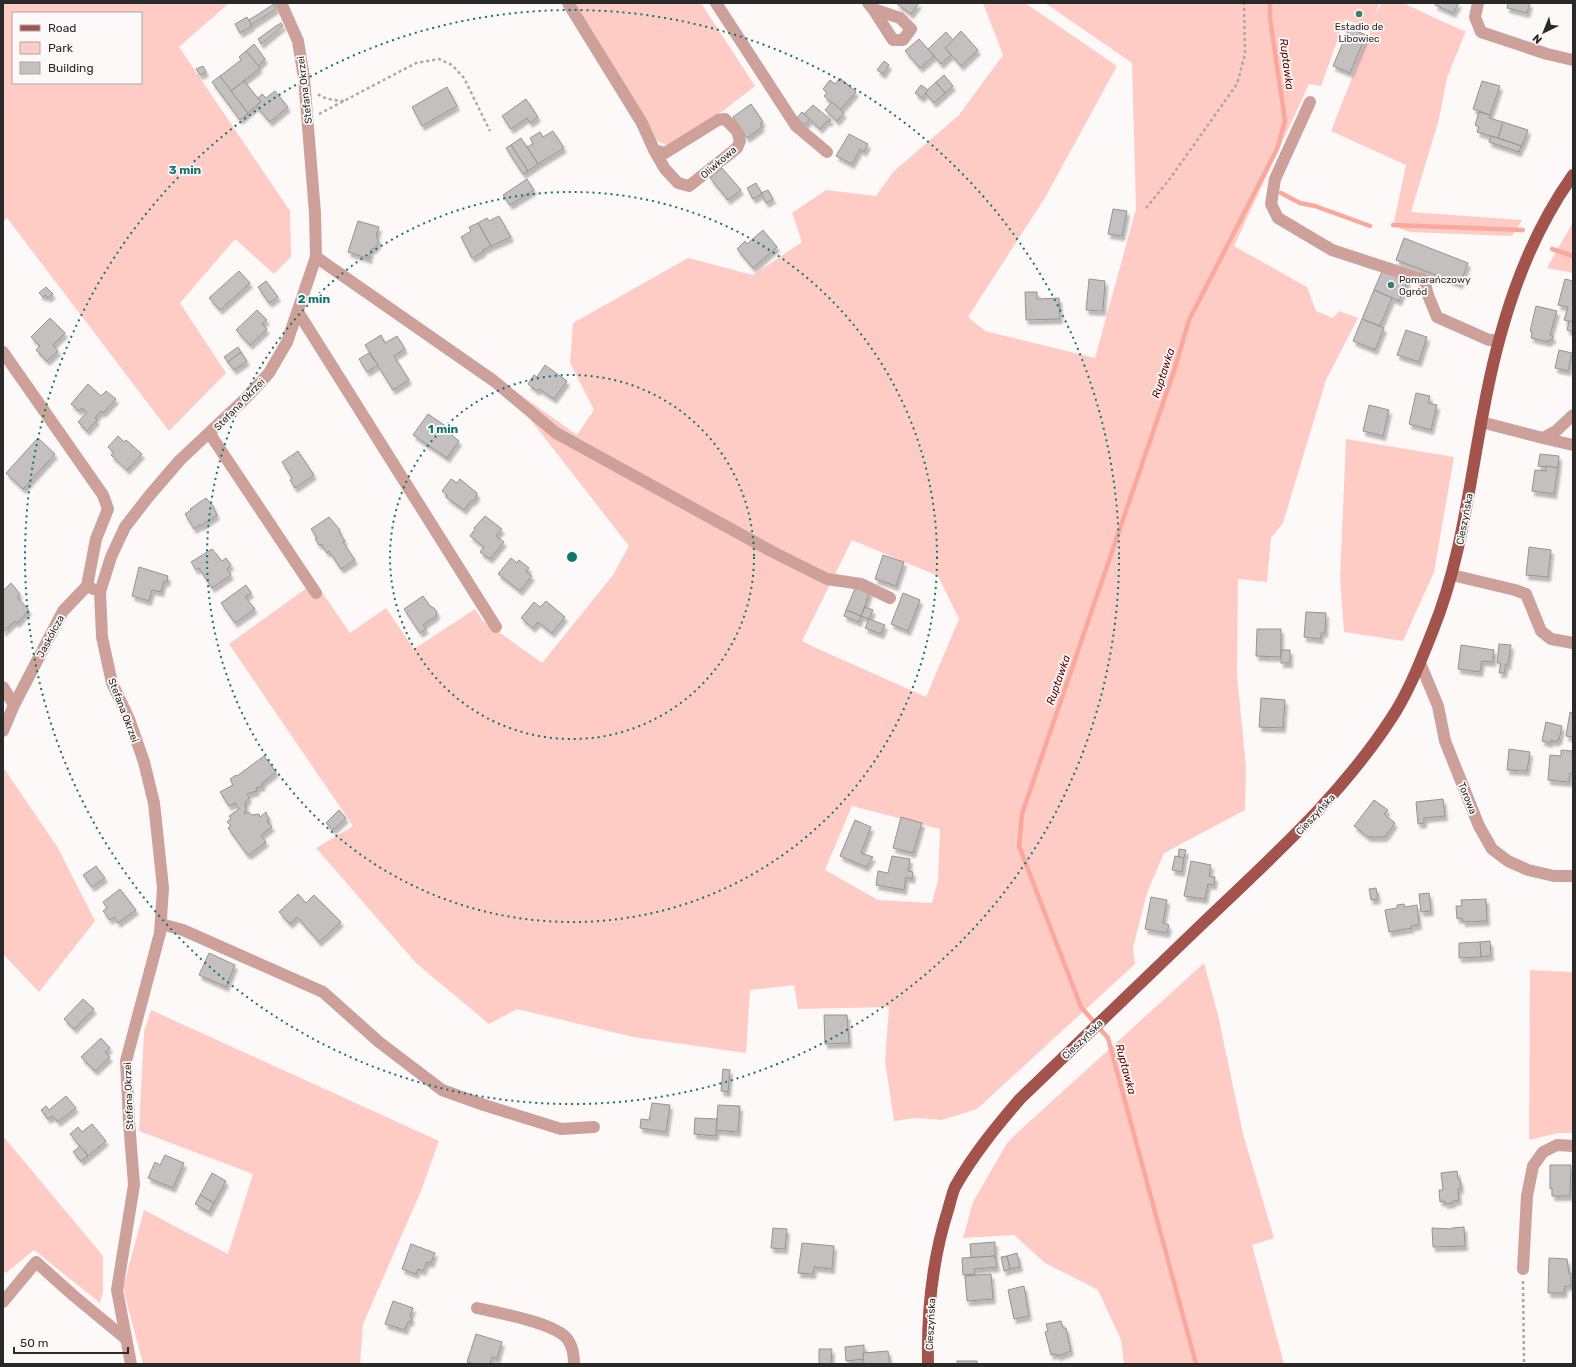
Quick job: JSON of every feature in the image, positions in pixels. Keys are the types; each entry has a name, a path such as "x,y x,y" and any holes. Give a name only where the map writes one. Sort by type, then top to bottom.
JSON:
{"main road":[{"name":"Cieszyńska","path":"928,1364 928,1341 934,1266 943,1226 955,1189 973,1157 991,1132 1020,1099 1280,851 1326,803 1366,755 1388,723 1409,686 1444,602 1452,575 1498,340 1514,291 1528,255 1546,220 1573,175"}],"street":[{"name":"Stefana Okrzei","path":"131,1364 116,1290 134,1185 126,1061 160,933 163,888 154,802 144,762 129,719 112,683 102,637 100,592 111,557 125,527 180,460 210,434 269,373 287,342 316,257 315,213 308,120 298,41 281,3"},
{"name":"Oliwkowa","path":"568,3 642,123 654,150 665,169 678,184 689,186 737,148 740,141 737,131 725,119 718,120 665,154 654,150"},
{"path":"716,3 796,126 827,152"},
{"path":"1478,3 1475,17 1482,32 1547,54 1573,60"},
{"path":"1310,102 1276,179 1271,204 1278,218 1332,250 1424,280 1437,317 1489,340 1498,340"},
{"path":"316,257 494,381 556,433 771,551 827,579 861,584 890,598"},
{"path":"298,312 496,627"},
{"path":"3,352 103,495 108,509 96,539 87,586 100,592"},
{"path":"1543,438 1556,431 1573,415"},
{"path":"1481,422 1573,445"},
{"path":"210,434 316,593"},
{"path":"1452,575 1526,594 1541,631 1551,639 1573,643"},
{"name":"Jaskółcza","path":"3,731 14,705 63,610 87,586"},
{"name":"Torowa","path":"1420,662 1438,706 1445,741 1479,826 1492,850 1508,861 1528,870 1554,876 1573,876"},
{"path":"3,687 14,705"},
{"path":"161,924 183,930 323,992 379,1042 442,1090 561,1129 594,1127"},
{"path":"1523,1269 1527,1196 1533,1166 1543,1152 1557,1145 1573,1146"},
{"path":"3,1302 36,1262 126,1339"},
{"path":"477,1308 547,1325 568,1340 574,1356 574,1364"}],"path":[{"path":"1146,208 1169,180 1236,84 1245,54 1244,3"},
{"path":"308,120 416,63 439,59 452,65 464,78 490,131"},
{"path":"1523,1269 1524,1364"}],"green space":[{"path":"3,3 229,3 179,47 290,211 291,257 274,274 235,239 180,303 226,373 169,431 7,218 3,222"},
{"path":"572,3 701,3 755,86 674,149 653,139"},
{"path":"983,3 1025,3 1117,66 1046,196 968,317 985,331 1095,358 1136,209 1132,63 1045,3 1380,3 1374,16 1382,3 1403,3 1466,31 1447,78 1439,119 1411,212 1522,220 1512,236 1410,232 1393,226 1406,165 1331,131 1371,30 1345,19 1321,86 1309,84 1234,246 1307,287 1316,311 1333,318 1339,311 1358,318 1326,380 1283,523 1271,538 1267,582 1238,579 1237,675 1246,768 1245,810 1164,853 1147,893 1133,948 1135,964 977,1109 942,1120 916,1118 894,1121 885,1061 889,1007 798,1009 794,985 750,990 746,1053 633,1037 517,1009 489,1024 416,963 316,848 353,826 229,644 315,582 350,633 386,608 414,649 475,609 482,620 542,663 613,575 629,546 519,405 511,388 577,435 594,410 570,363 573,323 688,258 753,275 802,242 792,213 826,190 876,196 893,172 959,115 1003,55","holes":["852,540 938,576 959,619 926,697 802,641","852,806 940,829 938,880 932,903 878,900 825,870"]},
{"path":"1573,222 1573,273 1547,268"},
{"path":"1346,439 1454,457 1434,572 1403,641 1344,632 1340,578"},
{"path":"3,767 58,848 95,921 39,992 3,954"},
{"path":"1204,963 1218,1015 1243,1134 1274,1238 1252,1245 1284,1364 1124,1364 1121,1340 1098,1290 1045,1263 1014,1235 963,1238 973,1202 1007,1143"},
{"path":"1530,970 1573,972 1573,1133 1558,1133 1529,1140"},
{"path":"151,1010 439,1141 421,1191 363,1324 360,1364 143,1364 123,1288 144,1210 228,1254 253,1174 139,1131 144,1031"},
{"path":"3,1136 103,1256 103,1292 100,1303 34,1250 6,1273 3,1271"}],"building":[{"path":"896,3 919,3 911,14"},
{"path":"1436,3 1459,3 1453,13 1435,5"},
{"path":"1508,3 1530,3 1527,13 1507,8"},
{"path":"274,4 276,9 251,25 249,20"},
{"path":"247,17 252,26 240,33 235,24"},
{"path":"281,23 283,26 261,44 258,39"},
{"path":"1349,28 1366,35 1350,73 1333,66"},
{"path":"961,31 978,50 961,66 945,48"},
{"path":"946,32 953,40 945,48 951,55 941,64 928,49"},
{"path":"919,39 934,56 920,68 905,51"},
{"path":"254,44 265,59 258,66 246,51"},
{"path":"246,51 260,68 231,91 220,76 241,60 239,57"},
{"path":"884,61 889,65 883,74 877,70"},
{"path":"203,66 206,72 200,75 196,69"},
{"path":"944,75 953,86 945,93 936,82"},
{"path":"220,76 248,113 240,120 212,82"},
{"path":"840,78 856,92 840,110 824,96 827,93 823,89 830,80 835,84"},
{"path":"244,81 261,102 248,113 231,91"},
{"path":"1482,81 1500,86 1490,115 1473,109"},
{"path":"936,82 945,93 934,103 925,92"},
{"path":"921,85 928,90 922,98 915,93"},
{"path":"447,87 457,106 422,126 412,107"},
{"path":"275,91 288,107 270,122 256,106 261,102 258,98 262,94 266,98"},
{"path":"526,99 538,117 530,123 527,118 511,129 502,116"},
{"path":"832,102 844,113 837,121 825,110"},
{"path":"751,104 763,122 760,124 762,127 747,138 733,117"},
{"path":"813,105 831,120 829,122 827,121 820,129 804,114"},
{"path":"802,112 810,119 805,125 797,118"},
{"path":"1479,112 1490,115 1489,118 1503,122 1498,138 1477,132 1479,127 1475,125"},
{"path":"1503,122 1528,130 1522,146 1498,138"},
{"path":"553,131 564,148 538,164 527,147 533,144 530,138 540,132 543,137"},
{"path":"849,134 868,144 864,152 860,149 852,164 836,156"},
{"path":"1491,136 1521,146 1519,152 1489,142"},
{"path":"521,138 538,164 528,171 511,145"},
{"path":"511,145 528,171 523,174 506,148"},
{"path":"722,168 741,190 728,200 710,178"},
{"path":"527,179 534,190 510,205 503,195"},
{"path":"756,183 762,194 753,199 747,188"},
{"path":"768,190 773,199 766,203 761,193"},
{"path":"1113,209 1127,211 1122,236 1108,234"},
{"path":"499,216 511,237 491,246 478,223 487,218 489,221"},
{"path":"358,221 379,227 376,236 378,238 378,244 374,249 371,249 369,259 348,252"},
{"path":"478,223 491,246 472,258 461,237 471,231 469,227"},
{"path":"763,230 777,247 753,268 737,249 745,241 747,244"},
{"path":"1404,238 1468,263 1460,284 1396,260"},
{"name":"Pomarańczowy Ogród","path":"1383,269 1408,280 1399,301 1374,290"},
{"path":"239,271 250,283 220,310 209,298"},
{"path":"1089,279 1105,281 1103,311 1086,310"},
{"path":"1565,279 1573,281 1573,322 1564,320 1568,307 1558,305"},
{"path":"266,281 278,297 269,303 258,287"},
{"path":"46,287 53,294 48,298 45,295 43,297 39,293"},
{"path":"1374,290 1392,298 1380,326 1362,319"},
{"path":"1025,292 1037,292 1037,299 1059,298 1060,319 1026,320"},
{"path":"1536,306 1557,311 1550,335 1553,336 1552,340 1550,339 1549,342 1531,338 1532,331 1530,331"},
{"path":"257,310 267,320 262,324 267,329 250,345 236,330"},
{"path":"50,318 65,333 53,345 58,351 47,361 36,350 40,346 31,337"},
{"path":"1362,319 1384,328 1375,350 1353,341"},
{"path":"1569,321 1573,322 1573,332 1567,330"},
{"path":"1406,330 1427,337 1419,362 1397,355"},
{"path":"381,335 385,343 397,336 405,349 394,356 409,380 393,390 365,345"},
{"path":"238,347 241,352 228,362 224,357"},
{"path":"1559,350 1572,353 1568,371 1555,368"},
{"path":"241,352 247,361 234,370 228,362"},
{"path":"369,353 378,365 367,372 359,359"},
{"path":"545,365 567,381 554,399 539,389 537,391 528,384 534,375 537,377"},
{"path":"88,384 101,396 106,391 116,399 103,413 101,411 95,418 97,420 87,431 78,422 87,412 82,408 79,411 71,404"},
{"path":"1416,393 1430,396 1428,403 1437,405 1431,430 1409,424"},
{"path":"1369,405 1389,410 1383,436 1363,431"},
{"path":"428,414 450,429 448,432 459,441 447,458 413,435"},
{"path":"118,436 124,442 126,440 142,454 127,470 111,455 114,453 108,447"},
{"path":"38,438 55,454 23,489 6,473"},
{"path":"298,451 314,475 295,488 290,480 292,478 282,462"},
{"path":"1540,454 1559,456 1558,468 1538,466"},
{"path":"1546,466 1558,468 1554,494 1532,491 1535,470 1546,471"},
{"path":"451,479 457,483 460,479 477,493 476,498 471,501 464,510 446,497 447,495 442,491"},
{"path":"206,498 214,507 217,515 194,529 185,514"},
{"path":"485,516 502,529 496,536 504,542 490,559 480,552 484,547 470,536 475,529 474,528"},
{"path":"329,517 340,530 339,532 345,541 343,542 355,560 341,569 329,551 327,553 321,544 319,545 315,539 317,538 311,529"},
{"path":"1529,547 1551,550 1548,577 1526,575"},
{"path":"212,549 222,561 226,558 231,565 227,569 231,575 212,588 199,568 196,570 191,562"},
{"path":"883,555 904,562 896,586 875,579"},
{"path":"511,558 517,563 519,560 529,568 526,572 532,576 520,591 498,574"},
{"path":"139,567 168,576 167,582 164,581 161,592 152,590 149,601 132,596"},
{"path":"11,583 20,594 17,597 29,610 17,623 15,621 3,632 3,591"},
{"path":"246,585 251,593 245,597 255,609 235,623 221,603"},
{"path":"856,586 870,592 861,616 846,610"},
{"path":"903,593 920,600 908,631 891,624"},
{"path":"423,596 430,606 437,612 436,616 423,625 426,629 420,633 404,609"},
{"path":"546,601 565,617 552,633 538,622 533,628 521,618 534,602 540,607"},
{"path":"865,607 873,610 869,619 861,616"},
{"path":"846,610 861,616 859,622 844,616"},
{"path":"1306,612 1326,613 1325,633 1321,633 1321,639 1304,637"},
{"path":"869,619 885,625 881,634 865,628"},
{"path":"1257,629 1281,629 1281,657 1256,656"},
{"path":"1499,644 1511,645 1508,665 1506,664 1504,673 1499,673 1501,663 1497,663"},
{"path":"1461,645 1494,650 1493,662 1482,661 1480,672 1458,669"},
{"path":"1281,650 1290,650 1290,663 1281,663"},
{"path":"1261,698 1285,700 1283,728 1259,727"},
{"path":"1570,712 1573,713 1573,737 1566,736"},
{"path":"1546,722 1562,726 1559,740 1556,742 1551,740 1550,743 1542,741"},
{"path":"1509,749 1530,752 1527,771 1507,770"},
{"path":"1561,750 1572,751 1573,774 1570,773 1569,782 1548,780 1550,755 1561,756"},
{"path":"264,756 276,772 262,783 263,786 256,788 257,791 247,794 249,798 245,803 246,811 244,812 245,814 248,812 252,815 259,814 260,817 266,812 269,820 267,821 272,827 261,835 266,842 249,855 228,828 231,826 227,822 231,819 229,816 239,809 235,803 229,806 220,792 233,785 230,779 236,775 237,776"},
{"path":"1443,799 1445,816 1424,818 1424,823 1418,824 1416,802"},
{"path":"1374,800 1388,810 1384,814 1395,823 1385,837 1368,837 1354,826"},
{"path":"339,810 346,818 333,830 326,823"},
{"path":"901,817 922,823 913,853 893,848"},
{"path":"855,820 871,827 861,853 873,857 866,867 840,856"},
{"path":"1179,849 1186,850 1184,858 1178,857"},
{"path":"892,856 910,859 908,871 913,872 912,879 906,877 904,890 876,885 878,871 888,873"},
{"path":"1175,856 1184,858 1182,872 1172,870"},
{"path":"1191,861 1211,865 1209,876 1215,877 1214,885 1208,884 1205,899 1184,896"},
{"path":"96,866 105,878 92,887 83,875"},
{"path":"1376,888 1378,899 1371,900 1369,889"},
{"path":"120,889 136,910 118,923 114,917 110,920 103,911 107,908 103,902"},
{"path":"1429,893 1431,911 1421,912 1419,894"},
{"path":"298,894 306,903 314,895 341,922 319,942 297,917 290,924 279,912"},
{"path":"1151,897 1167,900 1163,923 1169,925 1167,933 1145,929"},
{"path":"1486,899 1487,921 1463,922 1462,918 1457,919 1456,906 1462,906 1461,900"},
{"path":"1404,904 1405,907 1417,905 1419,925 1411,926 1412,928 1389,932 1385,910 1397,908 1397,905"},
{"path":"1490,941 1491,956 1481,957 1480,942"},
{"path":"1480,942 1481,957 1459,958 1459,943"},
{"path":"209,953 235,965 226,987 199,975"},
{"path":"83,999 94,1009 74,1029 64,1019"},
{"path":"824,1015 847,1015 849,1043 825,1044"},
{"path":"101,1038 110,1048 105,1052 110,1057 95,1071 81,1057"},
{"path":"723,1069 730,1070 728,1092 721,1091"},
{"path":"66,1096 76,1108 58,1122 53,1116 48,1119 41,1110 46,1106 49,1110"},
{"path":"652,1103 670,1105 666,1132 640,1128 641,1119 649,1120"},
{"path":"718,1105 740,1106 738,1132 716,1130"},
{"path":"695,1118 717,1119 716,1136 694,1134"},
{"path":"92,1124 106,1141 88,1156 70,1134 78,1127 82,1132"},
{"path":"80,1146 88,1156 81,1161 73,1152"},
{"path":"165,1155 184,1163 173,1188 148,1178 155,1162 160,1165"},
{"path":"1550,1165 1571,1165 1570,1196 1552,1196 1552,1188 1550,1189"},
{"path":"1457,1171 1461,1189 1458,1189 1459,1200 1453,1201 1453,1203 1445,1204 1445,1201 1440,1202 1439,1190 1443,1190 1441,1173"},
{"path":"212,1173 226,1181 214,1203 200,1195"},
{"path":"200,1195 214,1203 209,1212 195,1204"},
{"path":"1464,1227 1465,1246 1433,1247 1432,1228 1452,1229"},
{"path":"773,1228 787,1229 785,1249 771,1248"},
{"path":"995,1242 995,1256 971,1258 970,1244"},
{"path":"802,1243 834,1246 832,1269 814,1267 813,1274 798,1273"},
{"path":"411,1244 435,1253 431,1263 427,1262 423,1271 418,1269 416,1274 402,1269"},
{"path":"1017,1253 1020,1267 1010,1269 1007,1256"},
{"path":"995,1256 997,1267 974,1269 975,1274 963,1275 962,1258"},
{"path":"1007,1256 1010,1269 1004,1271 1001,1257"},
{"path":"1549,1258 1567,1259 1569,1274 1571,1273 1571,1286 1565,1286 1564,1293 1548,1293"},
{"path":"991,1274 993,1299 967,1301 965,1276"},
{"path":"1024,1286 1029,1316 1014,1319 1008,1290"},
{"path":"393,1301 413,1308 410,1316 412,1318 411,1321 408,1322 405,1330 385,1324"},
{"path":"1061,1321 1063,1328 1066,1328 1071,1351 1058,1356 1056,1354 1051,1355 1045,1332 1048,1331 1046,1324"},
{"path":"476,1334 502,1342 497,1359 492,1357 490,1364 475,1364 467,1362"},
{"path":"864,1345 864,1359 846,1361 845,1347"},
{"path":"819,1349 832,1349 831,1364 819,1364"},
{"path":"888,1351 890,1364 864,1364 863,1353"},
{"path":"957,1361 977,1361 977,1364 957,1364"}],"waterway":[{"name":"Ruptawka","path":"1196,1364 1108,1038 1081,1007 1019,846 1022,814 1174,371 1189,320 1277,149 1285,121 1270,18 1270,3"},
{"path":"1281,193 1300,203 1315,206 1370,226"},
{"path":"1393,225 1523,230"},
{"path":"1552,249 1573,256"}],"place":[{"name":"Estadio de Libowiec","path":"1359,14"},
{"name":"Pomarańczowy Ogród","path":"1391,285"}]}
